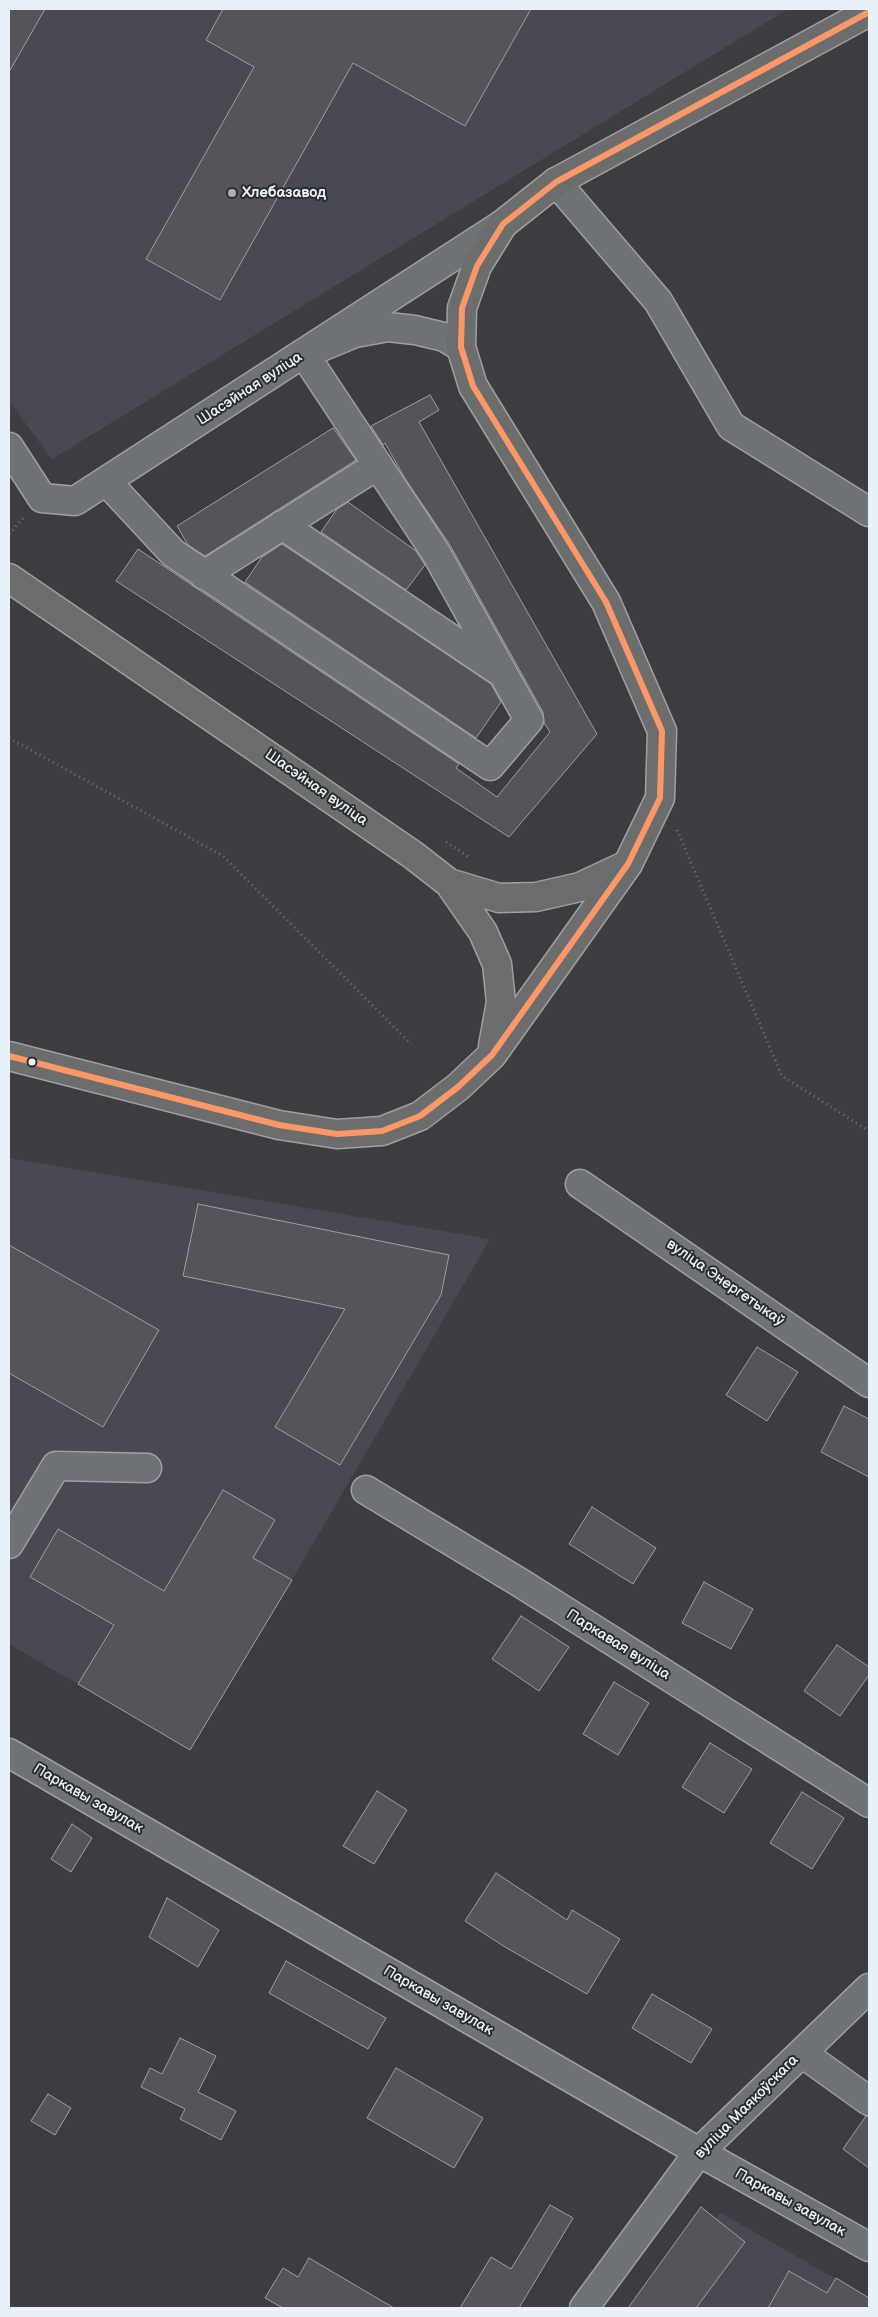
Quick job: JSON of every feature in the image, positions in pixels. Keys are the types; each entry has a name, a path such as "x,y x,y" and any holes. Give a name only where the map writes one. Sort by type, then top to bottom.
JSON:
{"main road":[{"path":"9,1056 280,1125 337,1134 382,1131 420,1116 458,1087 492,1055 628,864 660,798 662,731 606,602 473,386 461,347 462,308 477,266 503,224 556,182 869,12"},
{"name":"Шасэйная вуліца","path":"9,578 405,849 449,883"},
{"path":"449,883 499,898 536,898 580,887 628,864"},
{"path":"449,883 483,932 497,964 501,1002 492,1055"}],"street":[{"path":"556,182 658,301 731,426 869,512"},
{"name":"Шасэйная вуліца","path":"9,447 42,498 75,501 503,224"},
{"path":"107,482 173,554 490,766 529,720 436,553 304,354 355,333 388,327 415,330 444,337 461,347"},
{"path":"204,575 378,465"},
{"path":"282,525 504,675"},
{"name":"вуліца Энергетыкаў","path":"580,1184 869,1383"},
{"path":"9,1544 56,1466 147,1468"},
{"name":"Паркавая вуліца","path":"366,1490 519,1582 869,1802"},
{"name":"Паркавы завулак","path":"9,1753 699,2152 869,2247"},
{"name":"вуліца Маякоўскага","path":"584,2308 699,2152 869,1988"},
{"path":"802,2053 869,2101"}],"path":[{"path":"9,738 223,856 411,1044"},
{"path":"660,793 782,1076 869,1131"}],"shaded area":[{"path":"9,9 788,9 52,459 9,401"},
{"path":"9,1158 490,1239 292,1580 190,1750 9,1644"},
{"path":"721,2213 869,2298 869,2308 643,2308"}],"building":[{"path":"9,9 45,9 9,72"},
{"name":"Хлебазавод","path":"223,9 531,9 465,126 353,63 220,300 146,259 254,67 206,40"},
{"path":"430,395 439,410 419,422 597,734 509,837 116,581 138,549 459,764 456,768 497,797 550,732 544,723 543,712 450,545 406,480 385,443 383,445 371,426"},
{"path":"333,428 356,460 205,556 188,545 177,526"},
{"path":"348,502 416,551 425,565 406,590 321,532 337,509"},
{"path":"282,544 491,684 501,702 476,738 245,582 262,557"},
{"path":"198,1204 449,1255 441,1295 340,1465 275,1427 345,1309 183,1276"},
{"path":"9,1245 159,1330 103,1427 9,1373"},
{"path":"757,1347 798,1372 767,1421 726,1395"},
{"path":"844,1406 869,1419 869,1477 821,1452"},
{"path":"223,1490 275,1520 253,1558 292,1580 190,1750 78,1684 114,1625 30,1577 58,1529 164,1591"},
{"path":"592,1507 656,1548 633,1584 569,1544"},
{"path":"704,1582 753,1609 731,1649 682,1623"},
{"path":"521,1616 569,1647 539,1691 492,1659"},
{"path":"837,1645 869,1667 869,1675 840,1716 804,1691"},
{"path":"614,1682 649,1703 618,1755 583,1734"},
{"path":"710,1743 752,1769 724,1813 682,1787"},
{"path":"377,1791 407,1810 374,1864 343,1846"},
{"path":"802,1792 844,1818 812,1869 770,1843"},
{"path":"72,1824 92,1838 71,1872 51,1859"},
{"path":"496,1873 567,1920 572,1910 620,1939 587,1994 505,1947 465,1921"},
{"path":"167,1898 219,1930 198,1967 149,1937"},
{"path":"286,1961 386,2018 368,2049 269,1993"},
{"path":"652,1994 712,2029 691,2063 632,2028"},
{"path":"180,2038 216,2056 198,2092 236,2111 221,2140 180,2119 185,2109 141,2087 150,2068 162,2074"},
{"path":"396,2068 483,2118 454,2168 367,2118"},
{"path":"48,2094 71,2108 55,2135 31,2121"},
{"path":"866,2116 869,2116 869,2168 843,2149"},
{"path":"550,2205 573,2218 519,2308 460,2308 491,2257 511,2269"},
{"path":"701,2207 745,2242 696,2308 628,2308"},
{"path":"309,2258 394,2308 283,2308 265,2298 283,2268 298,2277"},
{"path":"789,2271 827,2293 836,2278 869,2298 869,2308 768,2308"}],"transit line":[{"path":"9,1056 279,1125 337,1134 382,1131 420,1116 458,1087 492,1055 628,864 660,798 662,731 606,602 473,386 461,347 462,308 477,266 503,224 556,182 869,12"}],"place":[{"name":"Хлебазавод","path":"232,193"}]}
